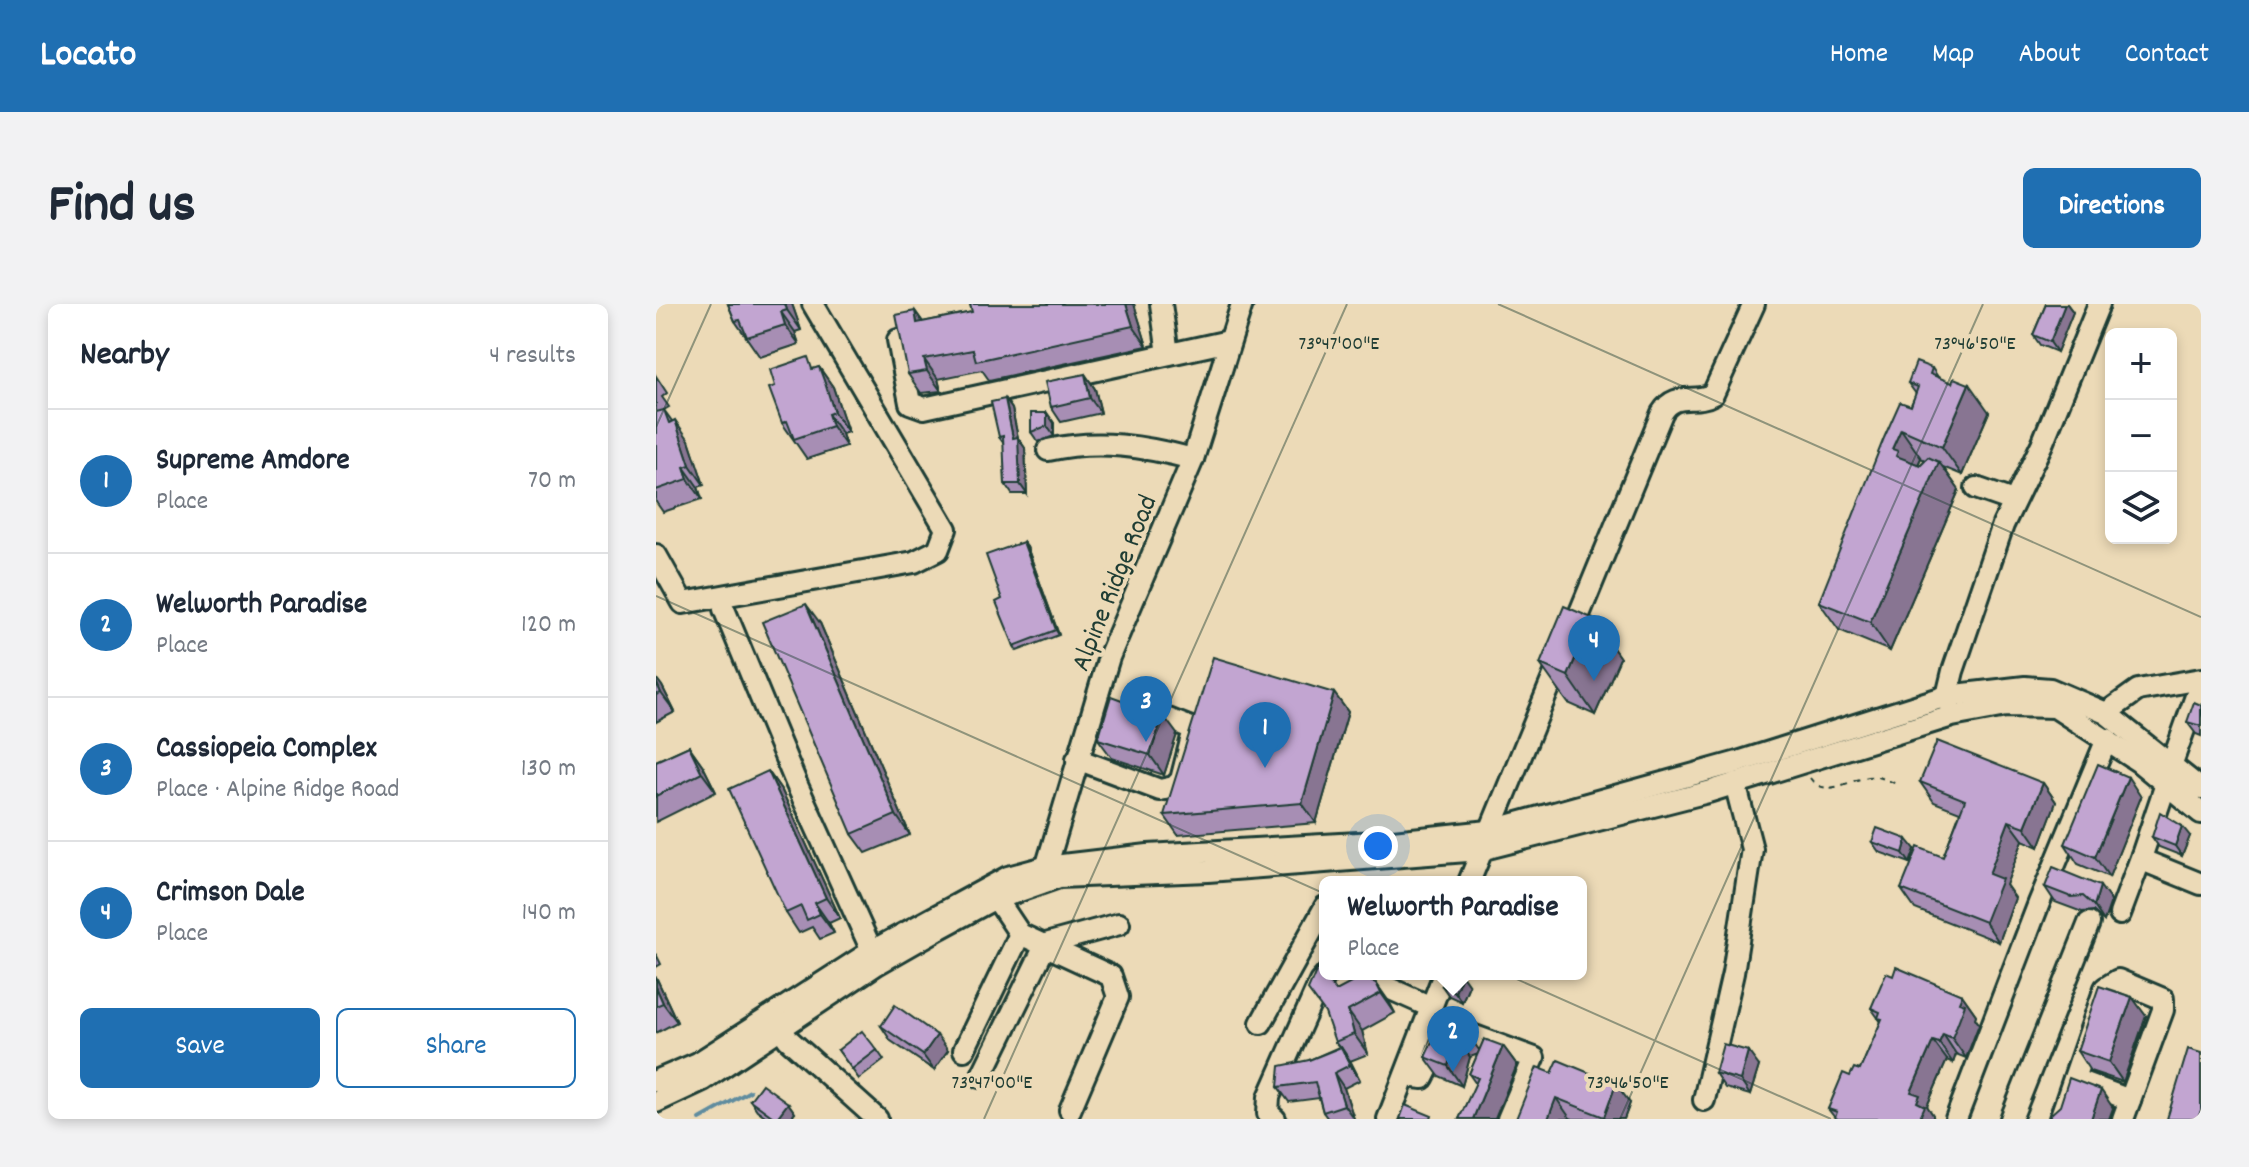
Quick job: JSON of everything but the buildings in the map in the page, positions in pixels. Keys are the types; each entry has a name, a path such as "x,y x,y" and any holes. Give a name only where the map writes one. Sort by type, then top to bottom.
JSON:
{"street":[{"path":"656,555 683,603 914,562 938,550 946,529 813,304"},
{"path":"1161,304 1168,354"},
{"name":"Alpine Ridge Road","path":"1043,875 1077,759 1112,698 1109,657 1193,459 1242,304"},
{"path":"1471,876 1662,413 1669,402 1681,397 1713,394 1754,304"},
{"path":"1952,716 1947,696 2013,501 2042,444 2099,304"},
{"path":"898,340 910,403 916,408 1229,341"},
{"path":"1048,450 1079,443 1113,443 1156,449 1193,459"},
{"path":"1976,488 2013,501"},
{"path":"724,609 797,785 872,951"},
{"path":"2106,713 2138,690 2201,680 2120,914"},
{"path":"1484,841 1947,696 2025,687 2050,689 2106,713 2169,775 2201,813"},
{"path":"1077,759 1160,790 1174,787 1181,780 1194,729 1112,698"},
{"path":"656,1102 703,1080 872,951 992,892 1043,875 1148,855 1334,863 1484,841 1735,783 1952,716 2006,706 2055,707 2169,775 2201,789"},
{"path":"1956,1119 2039,903 2107,739"},
{"path":"1704,1100 1733,973 1752,849 1735,783"},
{"path":"2142,855 2147,862 2201,884"},
{"path":"992,892 1020,934 1111,976 1117,986 1118,997 1070,1110"},
{"path":"656,1081 776,1022 992,892"},
{"path":"1261,1023 1319,918"},
{"path":"2011,1119 2089,923"},
{"path":"981,1077 1046,944 1119,924"},
{"path":"964,1050 1020,934"},
{"path":"1275,1119 1268,1113 1269,1097 1322,980"},
{"path":"1370,980 1431,1007"},
{"path":"1388,1119 1442,980"},
{"path":"2060,1119 2105,988 2110,982 2118,980 2163,999 2163,1010 2126,1109 2074,1079"},
{"path":"776,1022 788,1039 877,1119"},
{"path":"1405,1076 1423,1078 1445,1034 1453,1028 1534,1058 1508,1119"}],"path":[{"path":"1801,763 1816,785 1828,790 1876,777 1897,784"}],"waterway":[{"path":"700,1119 750,1091"}],"place":[{"name":"Crimson Dale","path":"1594,681"},
{"name":"Cassiopeia Complex","path":"1146,742"},
{"name":"Supreme Amdore","path":"1265,768"},
{"name":"Welworth Paradise","path":"1453,1072"}]}
